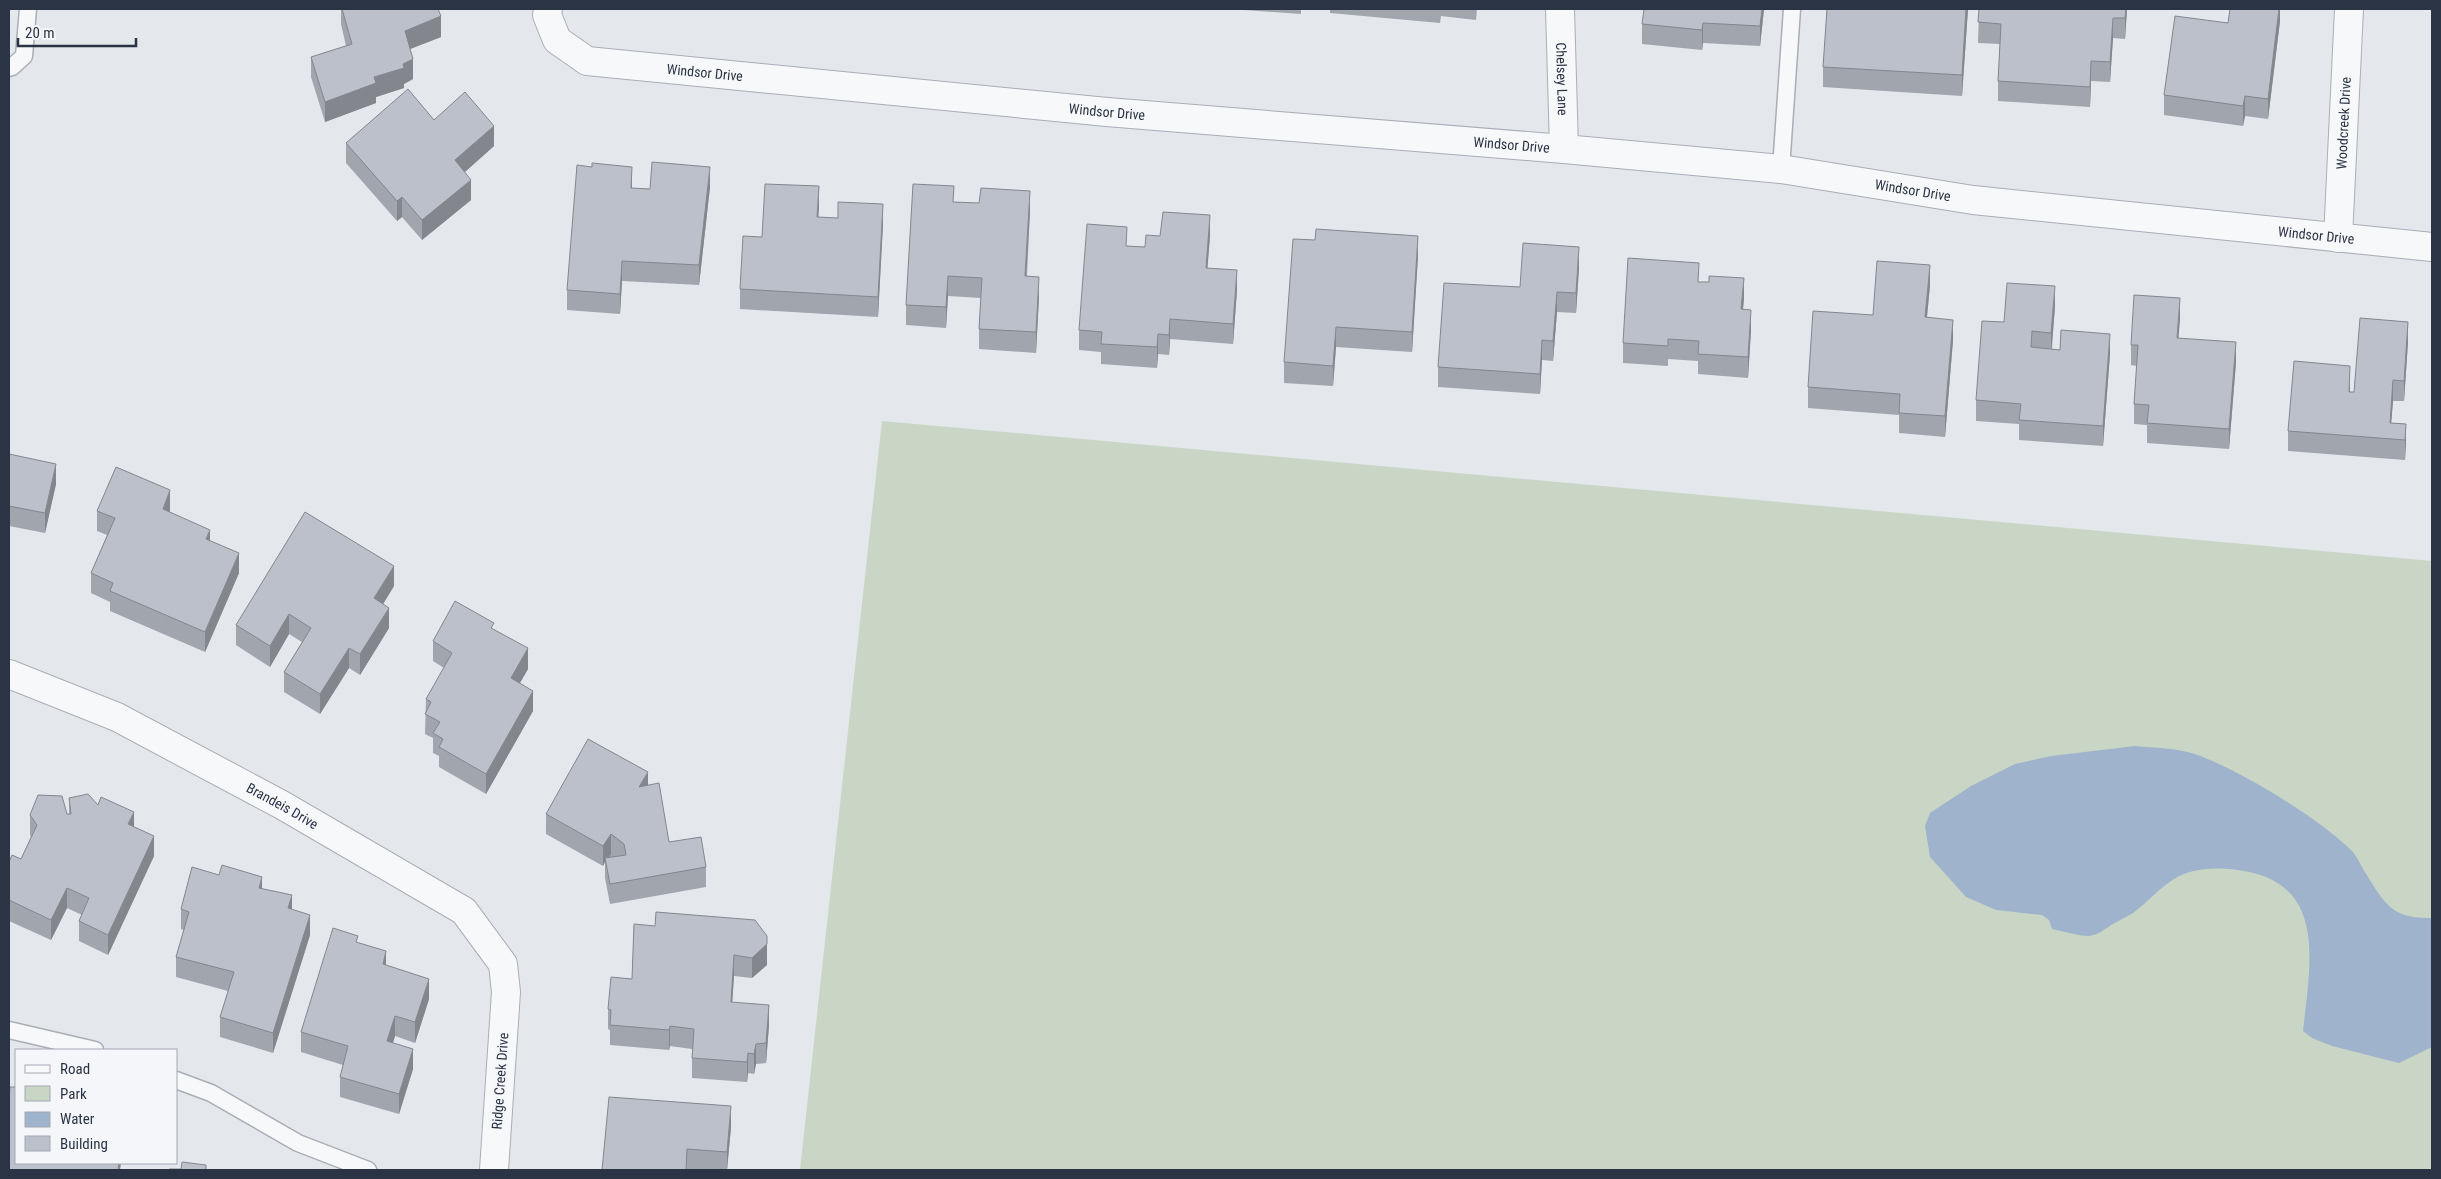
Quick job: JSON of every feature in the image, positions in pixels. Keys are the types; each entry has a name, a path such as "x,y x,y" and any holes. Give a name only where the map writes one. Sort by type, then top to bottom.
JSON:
{"street":[{"name":"Windsor Drive","path":"548,9 548,15 557,40 588,61 1107,112 1564,149 1781,169 1973,200 2432,247"},
{"name":"Chelsey Lane","path":"1560,9 1564,149"},
{"name":"Woodcreek Drive","path":"2338,238 2349,9"},
{"name":"Brandeis Drive","path":"9,674 117,717 282,805 464,911 503,964 506,992"},
{"name":"Ridge Creek Drive","path":"494,1170 506,992"}],"lane":[{"path":"9,68 24,56 28,9"},
{"path":"1781,169 1792,9"},
{"path":"9,1030 90,1049"},
{"path":"178,1081 211,1093 298,1143 368,1170"}],"green space":[{"path":"882,421 2432,561 2432,1170 800,1170"}],"water":[{"path":"2135,746 2173,749 2195,754 2213,761 2255,783 2299,810 2337,837 2351,850 2383,899 2397,912 2418,918 2432,918 2432,1047 2399,1063 2332,1046 2312,1038 2303,1031 2309,979 2307,930 2300,908 2287,890 2267,877 2229,869 2205,869 2181,875 2158,891 2131,914 2099,933 2085,936 2052,929 2049,920 2042,915 1996,910 1966,897 1930,857 1925,826 1930,813 1971,786 2015,764 2051,756"}],"building":[{"path":"342,9 438,9 441,16 405,31 413,59 403,64 404,68 374,77 376,83 325,102 311,57 352,44"},
{"path":"1644,9 1762,9 1760,26 1703,23 1702,30 1642,24"},
{"path":"1827,9 1966,9 1962,75 1823,67"},
{"path":"1979,9 2126,9 2125,18 2113,18 2110,62 2091,61 2090,87 1998,81 2001,24 1978,22"},
{"path":"2230,9 2279,9 2268,99 2245,96 2243,106 2164,95 2175,16 2228,23"},
{"path":"408,89 434,120 465,92 494,126 455,160 471,180 422,220 402,197 397,201 346,143"},
{"path":"652,162 710,167 699,265 622,261 620,294 567,290 577,165 592,167 592,163 632,167 631,188 650,189"},
{"path":"765,184 819,186 817,217 838,218 838,202 883,204 878,297 740,289 743,236 762,237"},
{"path":"913,184 954,186 953,202 979,203 981,188 1030,191 1025,276 1039,277 1036,332 979,329 982,278 948,276 946,307 906,305"},
{"path":"1163,212 1210,215 1206,268 1237,270 1233,324 1170,319 1169,335 1158,334 1157,347 1101,344 1102,332 1079,330 1087,224 1127,227 1126,246 1145,247 1146,235 1160,236"},
{"path":"1316,229 1418,236 1412,332 1336,327 1333,366 1284,362 1293,239 1315,240"},
{"path":"1523,243 1579,247 1576,293 1557,292 1553,341 1542,340 1540,374 1438,367 1444,283 1520,287"},
{"path":"1628,258 1699,263 1698,282 1709,282 1709,276 1744,278 1741,309 1751,310 1748,357 1698,354 1699,341 1668,339 1668,346 1623,343"},
{"path":"1877,261 1930,265 1925,317 1953,320 1945,416 1899,413 1900,394 1808,387 1813,311 1873,315"},
{"path":"2007,283 2055,286 2051,333 2032,331 2031,347 2060,350 2061,330 2110,334 2103,426 2019,420 2021,404 1976,400 1982,321 2004,322"},
{"path":"2134,295 2180,298 2177,338 2236,342 2229,429 2147,423 2149,405 2134,404 2138,345 2131,345"},
{"path":"2360,318 2408,322 2404,381 2393,380 2390,423 2406,424 2405,440 2288,431 2294,361 2350,366 2349,392 2354,392"},
{"path":"9,454 56,464 45,513 9,506"},
{"path":"116,467 170,490 163,509 210,530 206,539 239,553 205,632 110,591 113,583 91,573 115,518 97,511"},
{"path":"305,512 394,566 374,598 389,608 360,654 349,648 320,694 284,672 311,628 289,614 270,646 236,625"},
{"path":"455,601 494,623 491,628 528,648 511,678 533,691 486,774 439,747 443,739 433,733 440,722 425,714 431,702 426,699 452,653 433,641"},
{"path":"588,739 648,772 639,787 659,783 669,842 701,837 706,867 610,884 605,858 626,855 624,844 611,834 603,846 546,814"},
{"path":"88,794 98,805 101,797 134,812 128,824 154,836 108,935 79,921 89,898 67,888 51,920 9,900 9,862 12,855 21,859 37,825 30,815 38,795 62,796 67,814 71,814 69,798"},
{"path":"222,865 262,877 259,888 292,895 288,908 310,915 273,1033 220,1017 234,972 176,957 189,912 181,909 192,867 219,875"},
{"path":"656,912 755,920 767,936 767,944 752,958 734,955 731,1002 769,1005 766,1043 756,1044 754,1054 748,1053 747,1062 692,1058 694,1029 670,1026 669,1030 610,1025 611,1010 608,1009 611,977 632,979 634,924 655,926"},
{"path":"333,928 358,936 356,942 386,951 383,964 429,979 415,1022 395,1016 387,1041 413,1049 399,1094 340,1077 348,1046 301,1032"},
{"path":"10,1087 15,1087 15,1164 119,1164 118,1170 9,1170"},
{"path":"609,1097 731,1106 727,1152 687,1149 686,1170 602,1170"},
{"path":"182,1162 206,1165 206,1170 169,1170 181,1169"}]}
